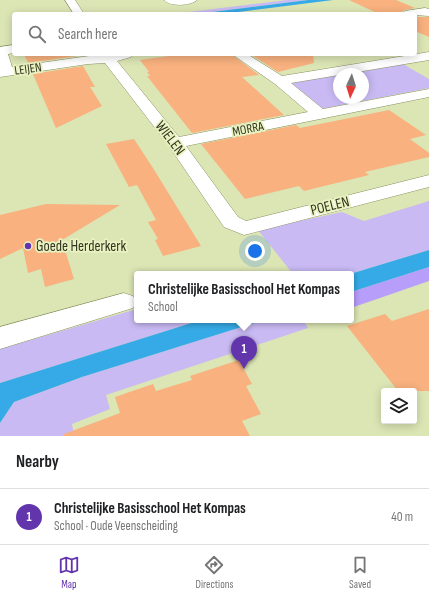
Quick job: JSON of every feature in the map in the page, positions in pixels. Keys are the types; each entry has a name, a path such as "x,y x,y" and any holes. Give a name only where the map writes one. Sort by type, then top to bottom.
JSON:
{"street":[{"path":"70,0 78,12"},
{"path":"169,0 172,2 192,0"},
{"path":"417,13 427,12"},
{"path":"3,72 1,51 12,49"},
{"name":"LEIJEN","path":"3,72 109,56"},
{"name":"WIELEN","path":"109,56 231,222"},
{"path":"241,56 280,81 321,115"},
{"path":"280,81 429,56"},
{"path":"413,58 429,67"},
{"name":"MORRA","path":"175,144 321,115 425,98"},
{"name":"POELEN","path":"231,222 244,228 429,181"},
{"path":"0,338 124,302"}],"shaded area":[{"path":"287,0 308,0 212,12 189,12"},
{"path":"401,63 429,79 429,88 369,100 369,68"},
{"path":"333,74 333,104 347,104 321,109 288,82"},
{"path":"429,201 429,250 354,273 354,271 291,271 258,230 342,212 364,221"},
{"path":"429,267 429,281 354,307 354,291"},
{"path":"134,310 134,323 191,323 0,383 0,349"},
{"path":"254,323 305,323 308,328 106,395 110,409 72,424 74,436 0,436 0,423 14,402 82,377"}],"water":[{"path":"308,0 333,0 239,12 212,12"},
{"path":"429,250 429,267 354,291 354,273"},
{"path":"191,323 254,323 82,377 14,402 0,423 0,383"}],"building":[{"path":"349,0 396,0 415,8 404,10 402,12 375,12"},
{"path":"417,17 429,17 429,37 417,32"},
{"path":"25,56 77,56 28,63"},
{"path":"169,56 234,56 259,75 242,77 284,115 192,133 147,76 150,76 147,72 149,72 140,60"},
{"path":"253,56 313,56 314,63 278,72"},
{"path":"83,66 95,87 90,87 102,106 56,128 33,74"},
{"path":"389,110 426,135 410,139 429,153 429,157 365,172 369,175 304,191 299,186 245,199 201,144 296,125 300,128"},
{"path":"134,139 201,246 163,256 155,240 158,239 148,222 156,220 137,185 129,187 106,144"},
{"name":"Goede Herderkerk","path":"46,204 120,205 62,240 74,279 45,287 41,269 28,273 23,248 0,259 0,215"},
{"path":"429,309 429,391 417,391 417,388 396,388 347,326 385,314 392,321"},
{"path":"239,360 252,384 246,386 261,414 242,421 250,436 64,436 64,434 120,413 115,397 153,384 156,391 192,380 190,376"}],"place":[{"name":"Goede Herderkerk","path":"28,246"},
{"name":"Christelijke Basisschool Het Kompas","path":"244,369"}]}
